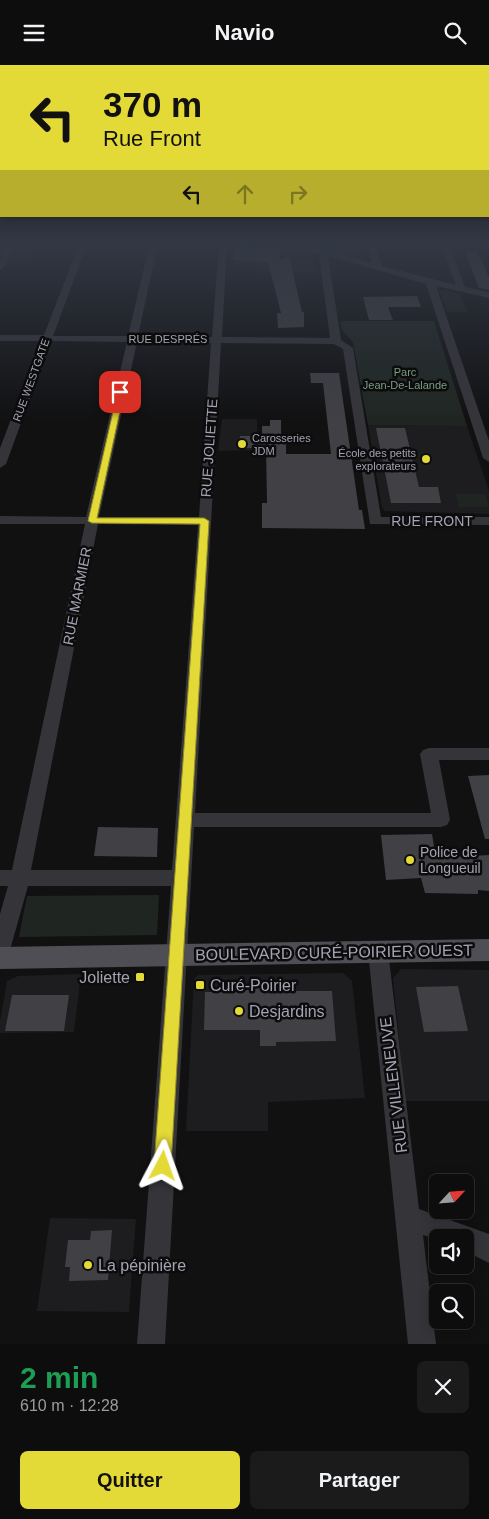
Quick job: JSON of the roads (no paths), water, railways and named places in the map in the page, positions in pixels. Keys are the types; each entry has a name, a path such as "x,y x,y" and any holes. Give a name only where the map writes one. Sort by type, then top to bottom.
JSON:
{"main road":[{"name":"BOULEVARD CURÉ-POIRIER OUEST","path":"0,958 489,950"}],"street":[{"name":"RUE WESTGATE","path":"0,464 60,302"},
{"name":"RUE MARMIER","path":"0,950 20,878 92,521 140,302"},
{"name":"RUE JOLIETTE","path":"151,1344 219,302"},
{"path":"330,302 336,341"},
{"path":"437,302 489,458"},
{"name":"RUE DESPRÉS","path":"0,338 336,341"},
{"name":"RUE FRONT","path":"336,341 348,348 375,521 489,521"},
{"path":"0,520 204,521"},
{"path":"185,820 442,820 429,754 489,754"},
{"path":"0,878 181,878"},
{"name":"RUE VILLENEUVE","path":"378,951 422,1344"},
{"path":"409,1218 441,1229"},
{"path":"474,1240 489,1250"}],"place":[{"name":"Carosseries JDM","path":"242,444"},
{"name":"École des petits explorateurs","path":"426,459"},
{"name":"Police de Longueuil","path":"410,860"},
{"name":"Joliette","path":"140,977"},
{"name":"Curé-Poirier","path":"200,985"},
{"name":"Desjardins","path":"239,1011"},
{"name":"La pépinière","path":"88,1265"}],"park label":[{"name":"Parc Jean-De-Lalande","path":"405,378"}]}
